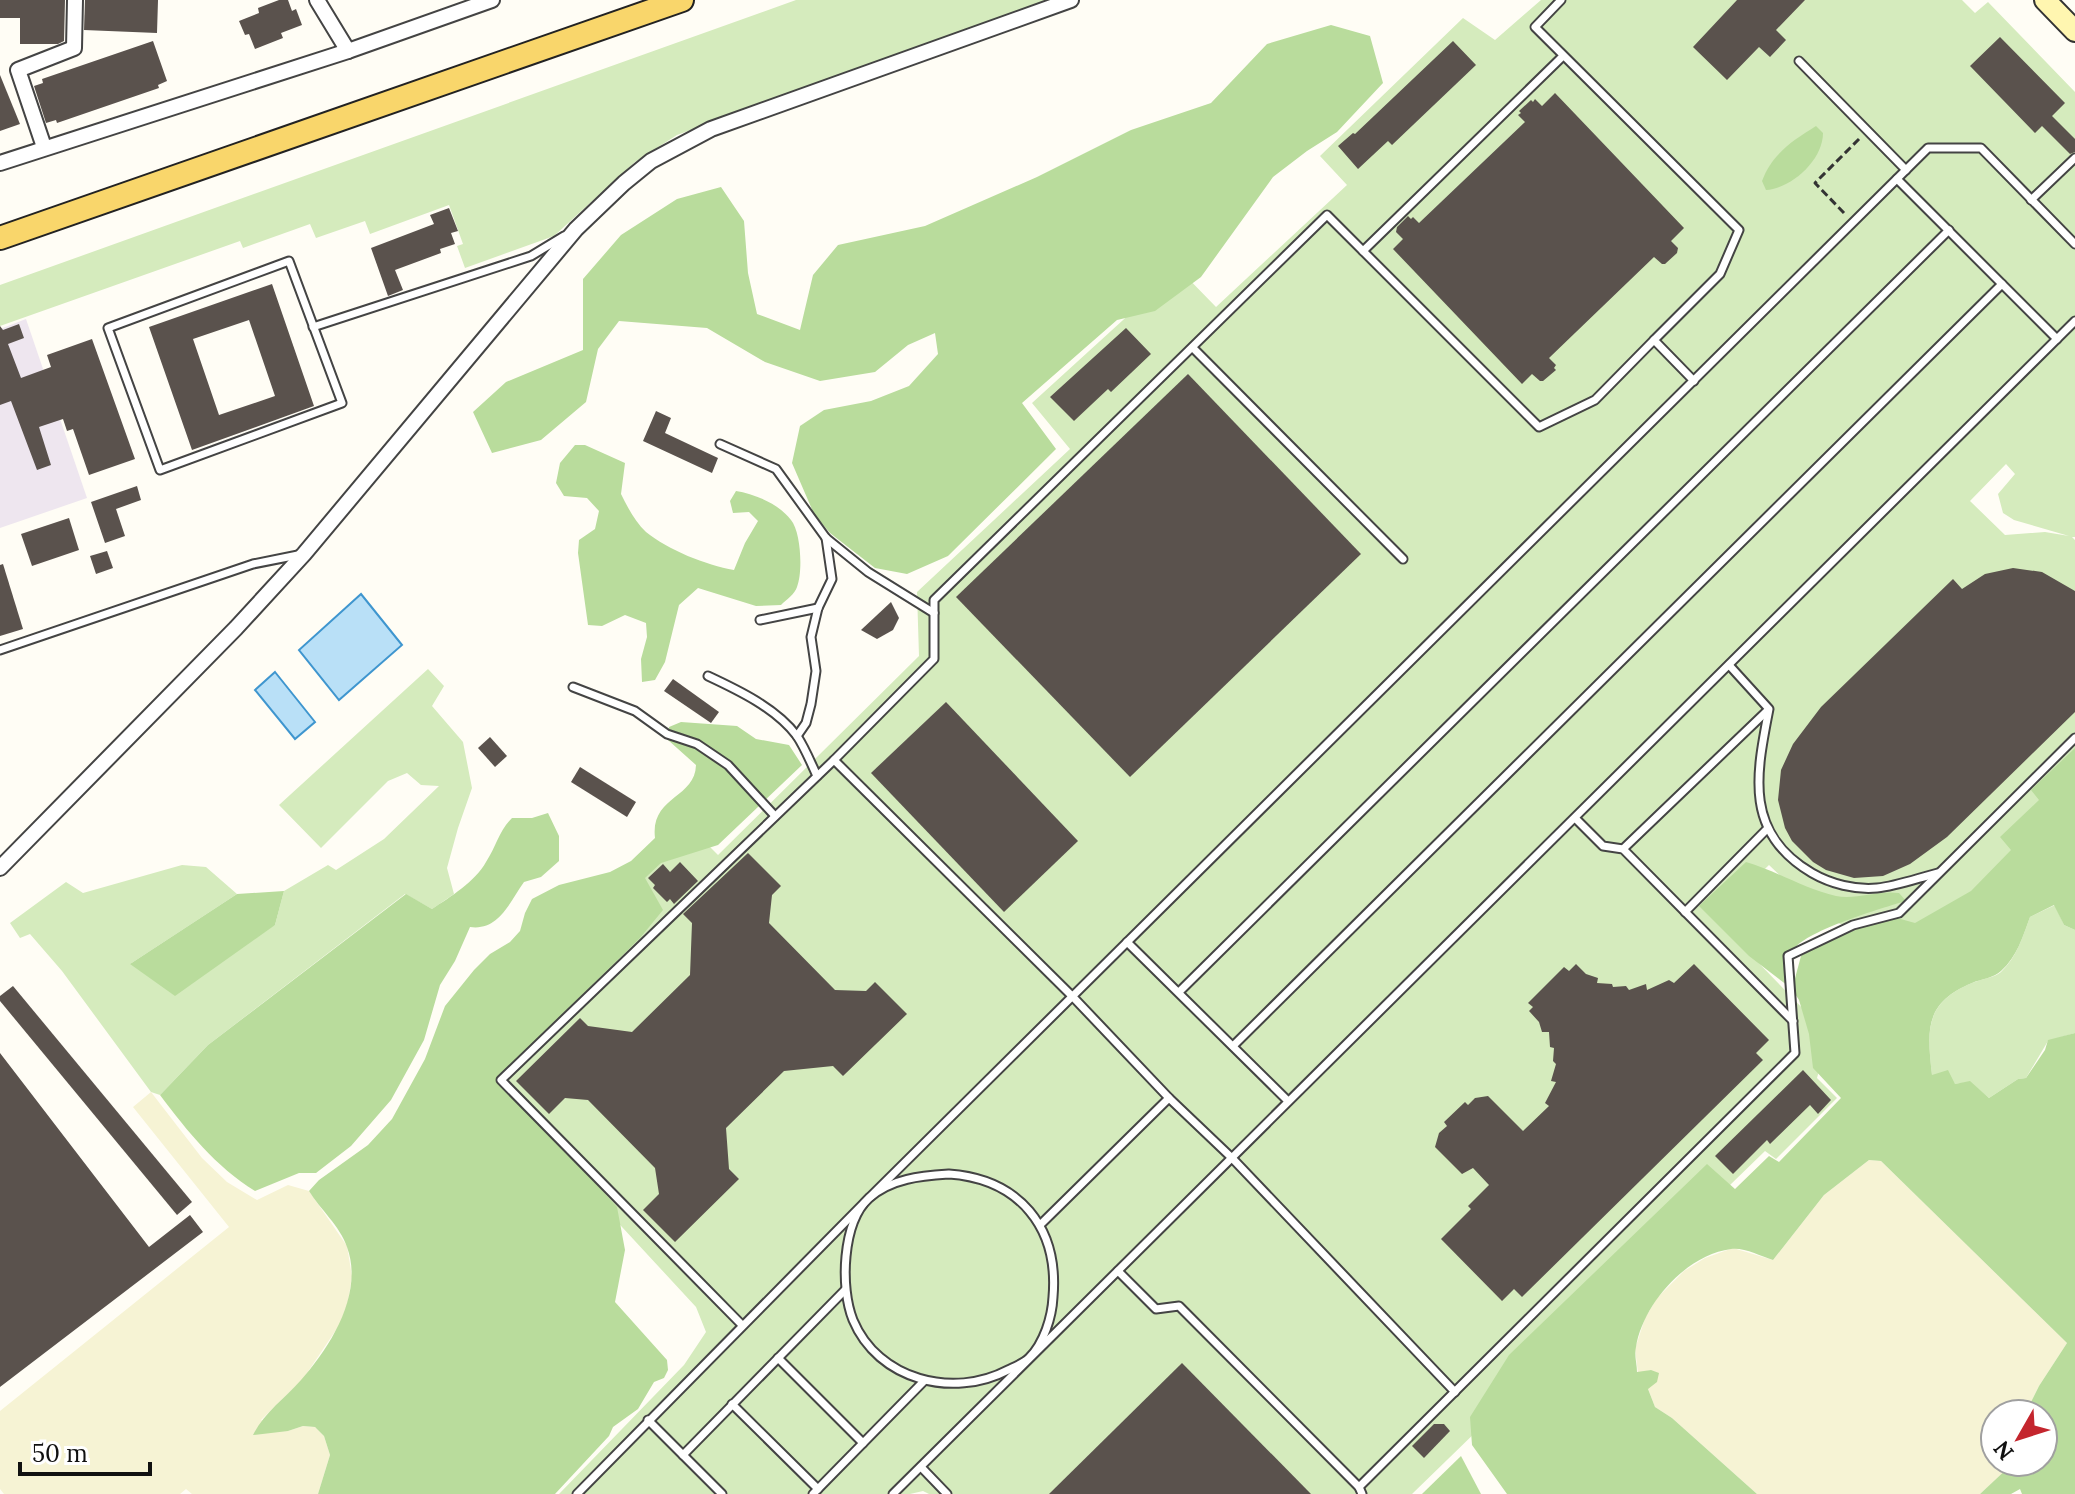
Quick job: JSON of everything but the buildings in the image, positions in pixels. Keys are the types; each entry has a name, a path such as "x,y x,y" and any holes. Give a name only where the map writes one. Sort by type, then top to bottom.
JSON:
{"main road":[{"path":"0,238 682,0"}],"street":[{"path":"44,147 18,70 74,48 75,0"},
{"path":"317,0 348,51"},
{"path":"0,163 348,51 492,0"},
{"path":"0,868 226,639 304,554 576,229 651,161 700,134 1071,0"},
{"path":"2045,0 2075,30"}],"lane":[{"path":"742,1325 501,1080 834,760 934,659 934,600 1327,215 1539,427 1595,400 1720,274 1739,230 1535,27 1561,0"},
{"path":"1363,251 1563,56"},
{"path":"1799,61 1906,170"},
{"path":"577,1494 868,1199 1928,148 1981,148 2075,244"},
{"path":"2031,200 2075,158"},
{"path":"1897,179 2057,339"},
{"path":"313,327 531,256 576,229"},
{"path":"1179,992 1949,230"},
{"path":"289,261 313,327 342,403 160,470 108,328 289,261"},
{"path":"1233,1046 2002,284"},
{"path":"893,1494 2075,321"},
{"path":"1654,340 1694,381"},
{"path":"1193,348 1403,559"},
{"path":"720,444 776,469 826,538 868,572 934,613"},
{"path":"797,736 806,723 816,671 811,637 818,608 832,579 826,538"},
{"path":"0,650 253,564 304,554"},
{"path":"760,620 818,608"},
{"path":"1729,665 1769,709"},
{"path":"708,676 737,690 778,718 797,736 817,776"},
{"path":"573,687 605,697 635,711 667,734 697,744 728,765 775,816"},
{"path":"1769,709 1759,762 1759,797 1766,830 1797,865 1830,884 1877,889 1940,873"},
{"path":"1623,849 1769,709"},
{"path":"1118,1271 1156,1309 1179,1306 1361,1490 1795,1053 1788,956 1853,925 1899,913 2075,738"},
{"path":"834,760 1232,1158 1455,1392"},
{"path":"1575,818 1603,846 1623,849 1793,1021"},
{"path":"1685,912 1766,830"},
{"path":"1127,942 1288,1101"},
{"path":"1040,1225 1169,1098"},
{"path":"965,1175 997,1185 1011,1194 1040,1225 1053,1262 1054,1295 1047,1326 1029,1358 993,1378 950,1384 924,1381 888,1364 856,1327 845,1290 847,1247 868,1199 902,1180 916,1176 965,1175"},
{"path":"683,1455 845,1290"},
{"path":"778,1358 863,1443"},
{"path":"732,1404 815,1492 924,1381"},
{"path":"648,1420 722,1494"},
{"path":"921,1467 947,1494"}],"path":[{"path":"1853,223 1815,183 1867,130"}],"shaded area":[{"path":"26,319 87,498 0,528 0,329"},
{"path":"151,1092 202,1158 227,1182 257,1200 288,1185 309,1191 347,1246 352,1276 348,1302 340,1324 303,1379 261,1420 288,1431 303,1426 315,1427 324,1436 330,1455 318,1494 192,1494 186,1489 180,1494 4,1494 0,1489 0,1411 229,1227 133,1107"},
{"path":"1869,1160 1881,1161 2067,1343 2033,1398 1979,1398 1979,1478 1998,1478 1980,1494 1757,1494 1672,1418 1655,1407 1648,1389 1651,1370 1638,1373 1635,1349 1645,1318 1657,1298 1684,1271 1705,1258 1733,1248 1773,1260 1824,1195"}],"green space":[{"path":"796,0 1049,0 677,135 635,162 554,236 465,268 457,246 463,244 449,205 370,234 365,221 316,238 310,224 243,248 240,241 0,326 0,285"},
{"path":"1541,0 1962,0 1975,13 1988,2 2075,92 2075,537 2072,537 2075,540 2075,791 1949,922 1885,944 1823,916 1769,865 1715,918 1809,1015 1823,1056 1817,1078 1837,1098 1776,1159 1765,1151 1412,1494 929,1494 923,1491 910,1494 559,1494 684,1365 706,1332 696,1307 487,1081 632,887 692,829 718,855 919,656 917,592 1070,449 1032,403 1179,269 1216,307 1347,185 1320,156 1463,18 1495,40","holes":["2006,464 2015,474 1998,494 2003,513 2014,520 2069,536 2045,532 2005,535 1970,501"]},
{"path":"1331,25 1370,36 1383,83 1337,132 1273,177 1201,277 1155,311 1117,320 1022,403 1056,449 948,556 907,574 875,568 830,533 814,514 792,463 800,426 824,410 871,401 909,386 938,354 935,333 908,345 875,372 820,381 765,362 707,328 619,321 598,349 586,402 541,440 492,453 473,412 506,382 583,350 583,279 621,235 677,199 721,187 744,221 748,273 757,314 800,330 813,275 838,245 925,226 1037,177 1131,130 1211,103 1267,44"},
{"path":"1816,126 1823,133 1822,143 1812,162 1786,184 1766,190 1762,181 1771,163 1791,143"},
{"path":"575,445 585,445 625,463 621,494 642,528 665,545 712,564 734,570 758,521 749,512 733,513 730,501 736,491 759,497 773,505 786,514 797,533 800,572 794,592 781,605 756,606 698,588 679,605 665,662 655,680 642,682 641,659 647,637 646,623 625,615 602,626 588,625 579,540 595,529 599,511 587,498 564,496 556,483 560,463"},
{"path":"428,669 444,686 432,706 463,742 472,788 447,868 454,894 432,909 405,894 208,1045 160,1095 151,1092 62,971 30,934 20,938 10,923 66,882 83,893 182,865 206,867 237,894 130,964 275,925 284,891 328,865 336,870 384,839 439,786 421,785 407,773 388,781 321,848 279,805"},
{"path":"681,722 737,726 756,739 789,745 802,765 718,845 661,863 645,878 663,910 640,938 498,1077 617,1207 625,1250 615,1302 667,1360 668,1370 664,1378 654,1382 638,1409 613,1427 609,1436 555,1494 318,1494 330,1455 324,1436 315,1427 303,1426 253,1435 323,1351 342,1318 348,1300 351,1265 347,1247 340,1232 309,1191 319,1180 368,1145 392,1119 425,1059 445,1006 490,954 510,942 520,931 532,899 559,885 610,872 631,861 655,838 659,814 694,776 696,765 668,740 669,727"},
{"path":"2075,748 2075,930 2064,925 2054,905 2030,917 2015,953 2001,971 1956,991 1937,1009 1932,1020 1929,1044 1932,1075 1948,1070 1955,1084 1970,1081 1989,1098 2018,1079 2026,1078 2045,1050 2048,1040 2075,1033 2075,1494 2022,1494 2020,1489 2011,1494 1980,1494 1997,1478 2059,1478 2059,1398 2033,1398 2067,1343 1881,1161 1869,1160 1824,1195 1773,1260 1731,1249 1698,1261 1669,1284 1647,1314 1640,1331 1635,1350 1637,1372 1651,1370 1659,1373 1657,1382 1648,1389 1655,1407 1672,1418 1757,1494 1507,1494 1472,1445 1470,1417 1509,1355 1707,1164 1735,1189 1769,1156 1779,1162 1841,1098 1813,1068 1809,1034 1799,1000 1792,989 1749,956 1699,906 1746,862 1836,896 1891,892 1899,893 1906,901 1846,920 1802,942 1789,960 1788,980 1794,982 1801,956 1814,946 1868,925 1897,918 1915,923 1971,891 2011,850 2000,837 2039,800 2031,790"},
{"path":"548,813 559,836 559,861 541,877 524,882 496,920 489,925 470,927 440,985 424,1040 391,1100 351,1146 316,1173 299,1173 255,1191 215,1159 160,1095 208,1045 406,894 432,909 454,894 481,869 512,818 532,818"},
{"path":"284,891 275,925 175,996 130,964 237,894"},
{"path":"2055,905 2064,925 2075,930 2075,1033 2048,1041 2026,1078 2018,1079 1989,1098 1970,1082 1955,1084 1932,1075 1929,1045 1932,1020 1937,1009 1956,991 2001,972 2015,953 2030,917"},
{"path":"1461,1456 1481,1494 1422,1494"}],"water":[{"path":"361,594 402,645 339,700 299,650"},
{"path":"275,672 315,722 295,739 255,690"}]}
